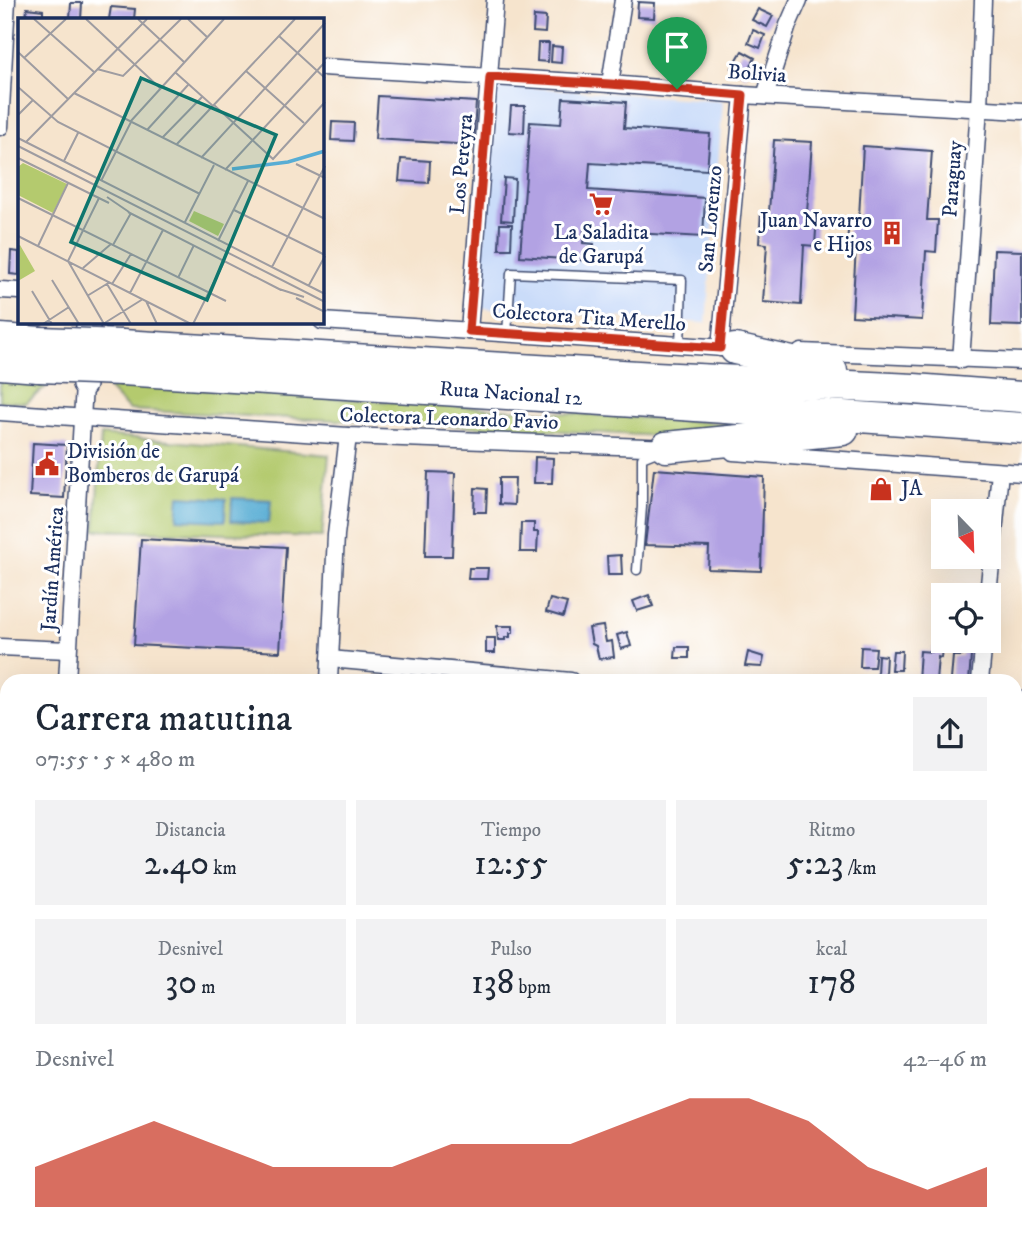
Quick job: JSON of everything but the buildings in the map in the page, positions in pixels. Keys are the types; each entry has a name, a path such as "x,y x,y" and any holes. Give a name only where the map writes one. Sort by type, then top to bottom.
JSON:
{"highway":[{"name":"Ruta Nacional 12","path":"0,338 39,354"},
{"path":"728,349 914,389"},
{"name":"Ruta Nacional 12","path":"0,364 39,354 655,377 914,389 1022,397"},
{"name":"Ruta Nacional 12","path":"122,357 651,402 1022,428"},
{"path":"666,447 928,422"}],"street":[{"path":"0,127 8,50 7,0"},
{"name":"Los Pereyra","path":"469,331 495,0"},
{"path":"610,84 623,0"},
{"path":"765,96 799,0"},
{"name":"Paraguay","path":"961,360 979,108 983,0"},
{"name":"Bolivia","path":"324,68 1022,111"},
{"name":"San Lorenzo","path":"728,349 743,95"},
{"path":"0,290 18,291"},
{"name":"Colectora Tita Merello","path":"324,321 728,349 1022,361"},
{"path":"85,384 88,324"},
{"name":"Jardín América","path":"66,674 85,384"},
{"name":"Colectora Leonardo Favio","path":"0,412 348,436 666,447 1022,473"},
{"path":"329,674 336,535 348,436"},
{"path":"989,583 1000,472"},
{"path":"0,646 68,650"},
{"path":"981,674 983,653"},
{"path":"330,659 494,674"}],"lane":[{"path":"507,334 511,273 682,280 680,346"},
{"path":"637,570 642,507 642,458 666,447"}],"shaded area":[{"name":"La Saladita de Garupá","path":"495,85 723,101 706,323 479,308"}],"green space":[{"path":"0,377 54,380 26,403 0,401"},
{"path":"103,383 766,426 702,438 129,410"},
{"path":"101,435 329,455 322,537 95,530"}],"water":[{"path":"179,496 226,499 225,521 177,519"},
{"path":"232,498 271,500 269,523 231,521"}],"place":[{"name":"La Saladita de Garupá","path":"601,204"},
{"name":"Juan Navarro e Hijos","path":"892,233"},
{"name":"División de Bomberos de Garupá","path":"47,464"},
{"name":"JA","path":"881,489"}],"route":[{"path":"490,77 677,89 743,95 720,348 469,331 490,77"}]}
